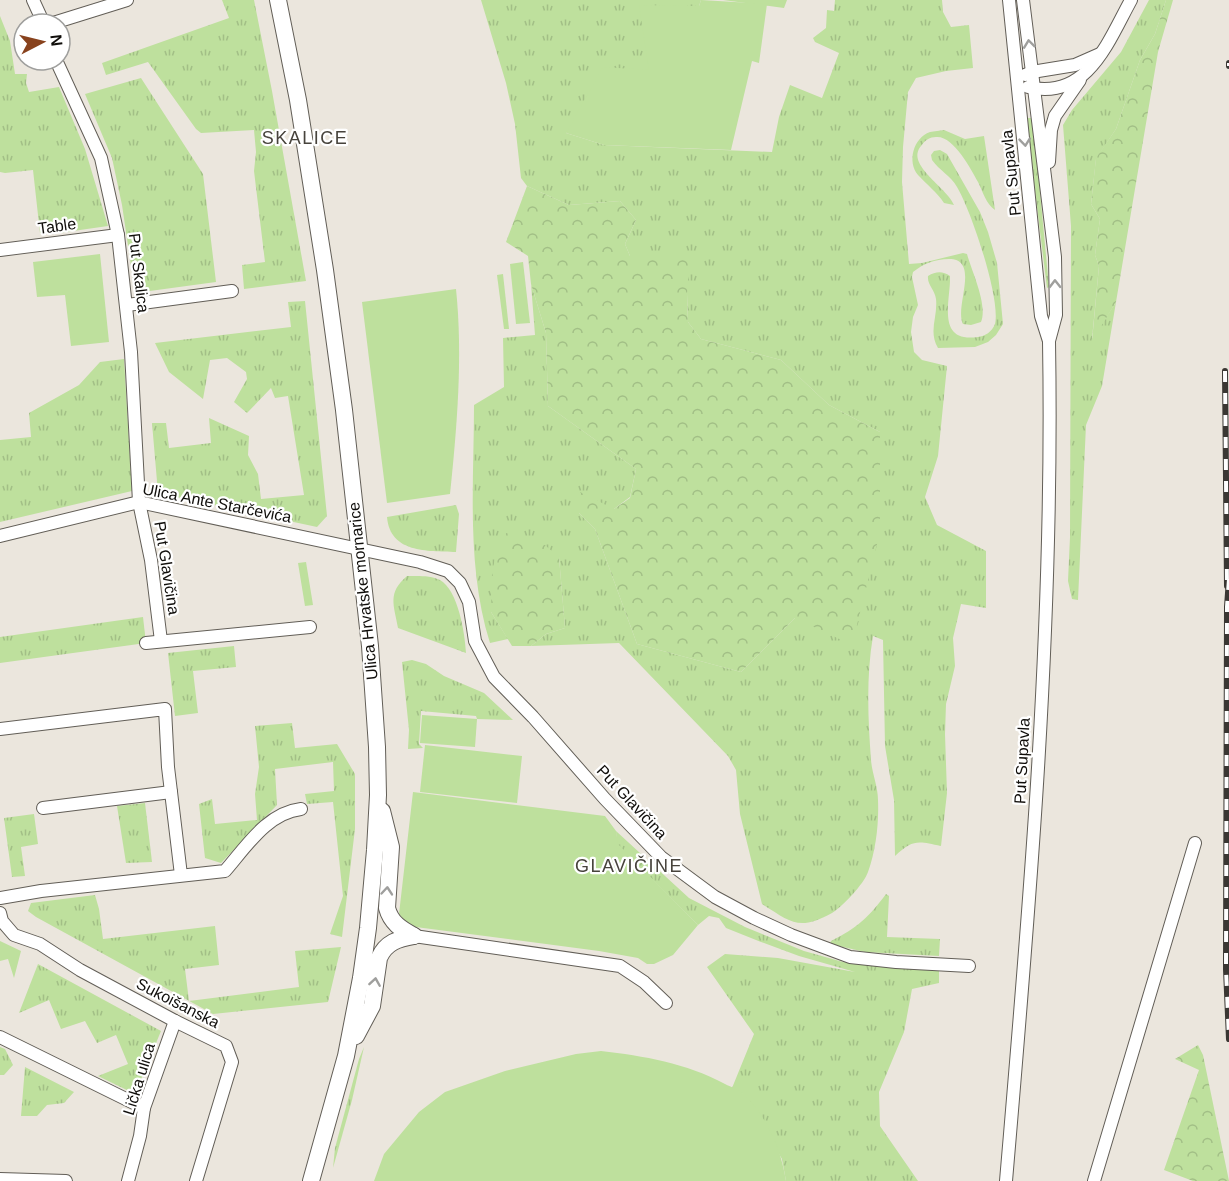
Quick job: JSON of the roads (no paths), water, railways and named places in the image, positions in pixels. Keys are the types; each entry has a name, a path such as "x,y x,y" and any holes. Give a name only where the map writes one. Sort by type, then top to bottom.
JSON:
{"main road":[{"name":"Ulica Hrvatske mornarice","path":"278,0 298,100 344,410 371,658 378,795 368,928 355,1013 346,1056 311,1181"},
{"path":"378,795 391,847 387,908 389,916 394,923 414,936"},
{"path":"346,1056 372,1006 382,951 392,942 414,936"}],"street":[{"path":"72,17 127,0"},
{"name":"Put Supavla","path":"1009,0 1041,316 1049,341"},
{"name":"Put Supavla","path":"1006,1181 1036,813 1050,507 1049,341 1056,315 1055,257 1023,0"},
{"path":"1046,181 1051,130 1055,116 1101,54 1131,0"},
{"path":"1082,77 1060,87 1035,89 1018,84 1026,74 1075,65 1101,54"},
{"name":"Put Skalica","path":"62,72 101,158 118,235 132,361 139,502"},
{"name":"Table","path":"0,250 118,235"},
{"path":"127,305 232,291"},
{"name":"Ulica Ante Starčevića","path":"0,536 60,519 139,502 359,549"},
{"name":"Put Glavičina","path":"139,502 151,560 161,640"},
{"name":"Put Glavičina","path":"359,549 420,562 448,571 460,583 469,602 475,641 494,677 661,857 716,897 782,931 850,957 969,966"},
{"name":"Put Glavičina","path":"146,643 310,627"},
{"path":"0,729 165,709 171,792 181,875"},
{"path":"43,808 171,792"},
{"path":"0,898 41,891 225,871 267,823 288,811 301,809"},
{"path":"1094,1181 1195,843"},
{"name":"Sukoišanska","path":"0,913 2,921 14,935 40,945 80,970 174,1021 226,1046 232,1062 196,1181"},
{"path":"414,936 620,966 644,982 666,1003"},
{"name":"Lička ulica","path":"128,1181 140,1136 144,1108 174,1021"},
{"path":"0,1037 144,1108"},
{"path":"0,1179 66,1181"}],"railway":[{"path":"1225,371 1227,586"},
{"path":"1229,579 1226,969 1229,1039"}],"district":[{"name":"SKALICE","path":"305,138"},
{"name":"GLAVIČINE","path":"629,866"}]}
